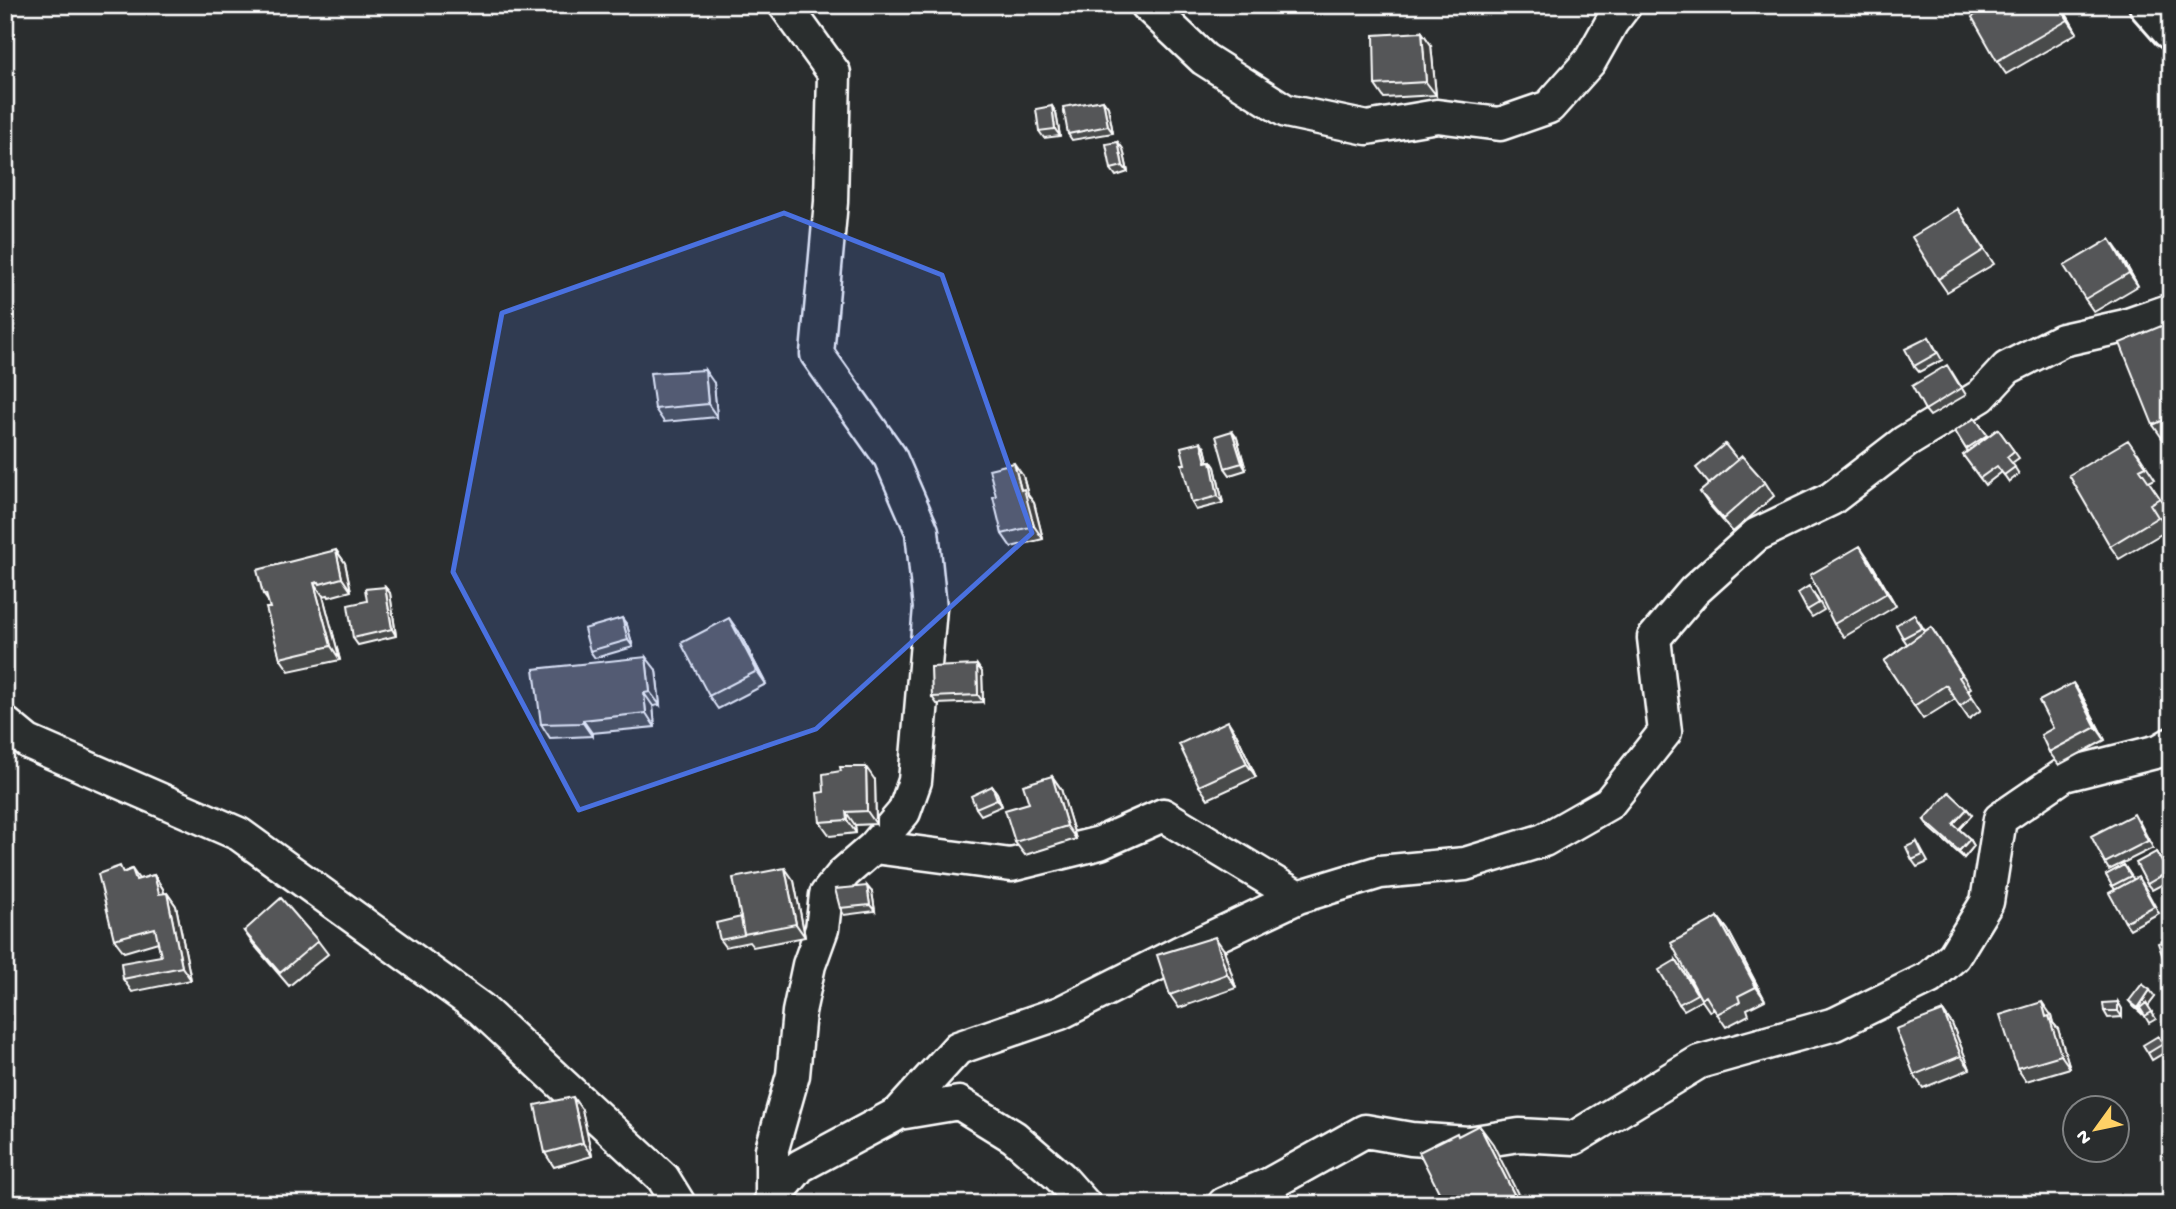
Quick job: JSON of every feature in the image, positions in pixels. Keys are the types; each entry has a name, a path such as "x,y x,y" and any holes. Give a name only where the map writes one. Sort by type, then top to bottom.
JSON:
{"street":[{"path":"771,1202 772,1149 793,1075 799,1012 809,965 822,929 826,895 844,873 874,847 904,811 915,781 930,608 922,531 890,457 817,354 831,202 834,73 785,5"},
{"path":"1147,5 1204,59 1286,111 1367,128 1437,116 1500,124 1549,107 1590,61 1625,5"},
{"path":"2149,5 2171,30"},
{"path":"899,1113 958,1048 1060,1013 1298,897 1380,872 1465,864 1544,840 1609,803 1665,732 1654,638 1694,591 1756,536 1831,499 1905,442 1981,396 2007,368 2062,340 2125,326 2171,310"},
{"path":"5,723 28,741 239,834 481,1009 663,1178 679,1204"},
{"path":"1224,1204 1270,1184 1365,1131 1411,1139 1468,1143 1519,1135 1574,1138 1699,1062 1835,1024 1929,978 1954,956 1987,902 2000,819 2064,775 2159,751 2171,744"},
{"path":"874,847 1011,866 1100,843 1163,815 1298,897"},
{"path":"771,1202 800,1166 899,1113 959,1103 1014,1136 1060,1177 1084,1204"}],"highlighted area":[{"path":"784,213 942,275 1032,533 816,729 579,810 453,572 502,313"}],"building":[{"path":"1992,5 2059,5 2068,20 1997,61 1972,17"},
{"path":"1422,32 1426,82 1375,85 1374,35"},
{"path":"1103,100 1108,126 1068,134 1063,107"},
{"path":"1052,106 1055,129 1039,131 1036,109"},
{"path":"1118,142 1123,166 1111,169 1106,144"},
{"path":"1958,209 1984,250 1938,279 1912,237"},
{"path":"2110,239 2129,273 2085,299 2064,266"},
{"path":"2171,322 2171,417 2153,425 2120,343"},
{"path":"1929,337 1937,353 1914,366 1905,349"},
{"path":"1947,365 1961,388 1925,410 1912,386"},
{"path":"705,370 708,404 655,409 650,373"},
{"path":"1975,418 1987,435 1966,449 1955,431"},
{"path":"1998,429 2014,451 2007,457 2015,467 2004,475 1997,466 1980,478 1963,455"},
{"path":"1232,431 1242,463 1225,468 1216,436"},
{"path":"2128,440 2146,466 2140,469 2160,498 2150,504 2158,517 2110,546 2069,475"},
{"path":"1201,442 1206,462 1211,461 1218,496 1192,503 1182,464 1185,464 1181,447"},
{"path":"1725,444 1738,460 1709,484 1696,468"},
{"path":"1742,456 1765,482 1723,519 1700,492"},
{"path":"1014,463 1034,526 1002,534 989,469"},
{"path":"1860,546 1887,593 1834,624 1810,575"},
{"path":"336,550 342,578 314,583 331,646 280,658 266,608 270,608 257,570"},
{"path":"1809,586 1819,603 1807,610 1798,593"},
{"path":"385,587 392,629 353,638 348,605 367,601 365,589"},
{"path":"1914,614 1922,628 1903,638 1896,625"},
{"path":"622,618 628,640 590,651 584,629"},
{"path":"729,618 757,671 709,696 681,643"},
{"path":"1931,627 1962,675 1959,677 1972,697 1960,706 1946,685 1914,706 1884,661"},
{"path":"646,657 650,692 644,693 646,713 583,720 583,723 541,724 534,669"},
{"path":"977,665 978,695 932,697 931,667"},
{"path":"2073,683 2096,727 2049,752 2041,735 2053,728 2039,701"},
{"path":"1228,721 1247,764 1199,786 1179,744"},
{"path":"840,767 866,767 867,811 846,812 847,820 820,822 817,793 824,792 823,774 841,771"},
{"path":"1052,776 1067,826 1015,842 1005,810 1029,803 1023,785"},
{"path":"992,786 997,799 976,808 971,796"},
{"path":"1949,792 1967,809 1953,824 1970,839 1959,851 1924,820"},
{"path":"2134,814 2148,841 2105,863 2091,836"},
{"path":"1917,842 1923,855 1912,860 1906,847"},
{"path":"2156,852 2168,872 2147,884 2136,863"},
{"path":"2124,865 2131,876 2112,886 2106,875"},
{"path":"120,866 123,873 132,869 136,880 154,875 159,894 167,893 182,967 123,979 121,963 161,956 155,928 114,939 98,874"},
{"path":"785,868 796,924 744,934 733,878"},
{"path":"2138,877 2154,906 2125,922 2109,893"},
{"path":"867,886 870,905 840,908 835,889"},
{"path":"281,898 318,941 280,973 244,931"},
{"path":"741,917 744,935 720,940 716,923"},
{"path":"1718,917 1756,987 1738,996 1740,1002 1717,1014 1706,996 1701,999 1671,943"},
{"path":"1215,937 1227,974 1170,995 1157,955"},
{"path":"2171,938 2171,980 2158,943"},
{"path":"1676,960 1697,994 1679,1004 1659,970"},
{"path":"2142,984 2150,990 2138,1008 2129,1001"},
{"path":"2042,1002 2061,1055 2017,1068 2000,1015"},
{"path":"2118,1002 2118,1011 2104,1011 2103,1003"},
{"path":"2146,1003 2152,1012 2145,1016 2140,1008"},
{"path":"1943,1011 1961,1056 1914,1075 1896,1029"},
{"path":"2158,1036 2163,1044 2148,1053 2143,1045"},
{"path":"573,1097 583,1143 545,1153 535,1105"},
{"path":"1479,1125 1519,1204 1445,1204 1419,1152"}]}
